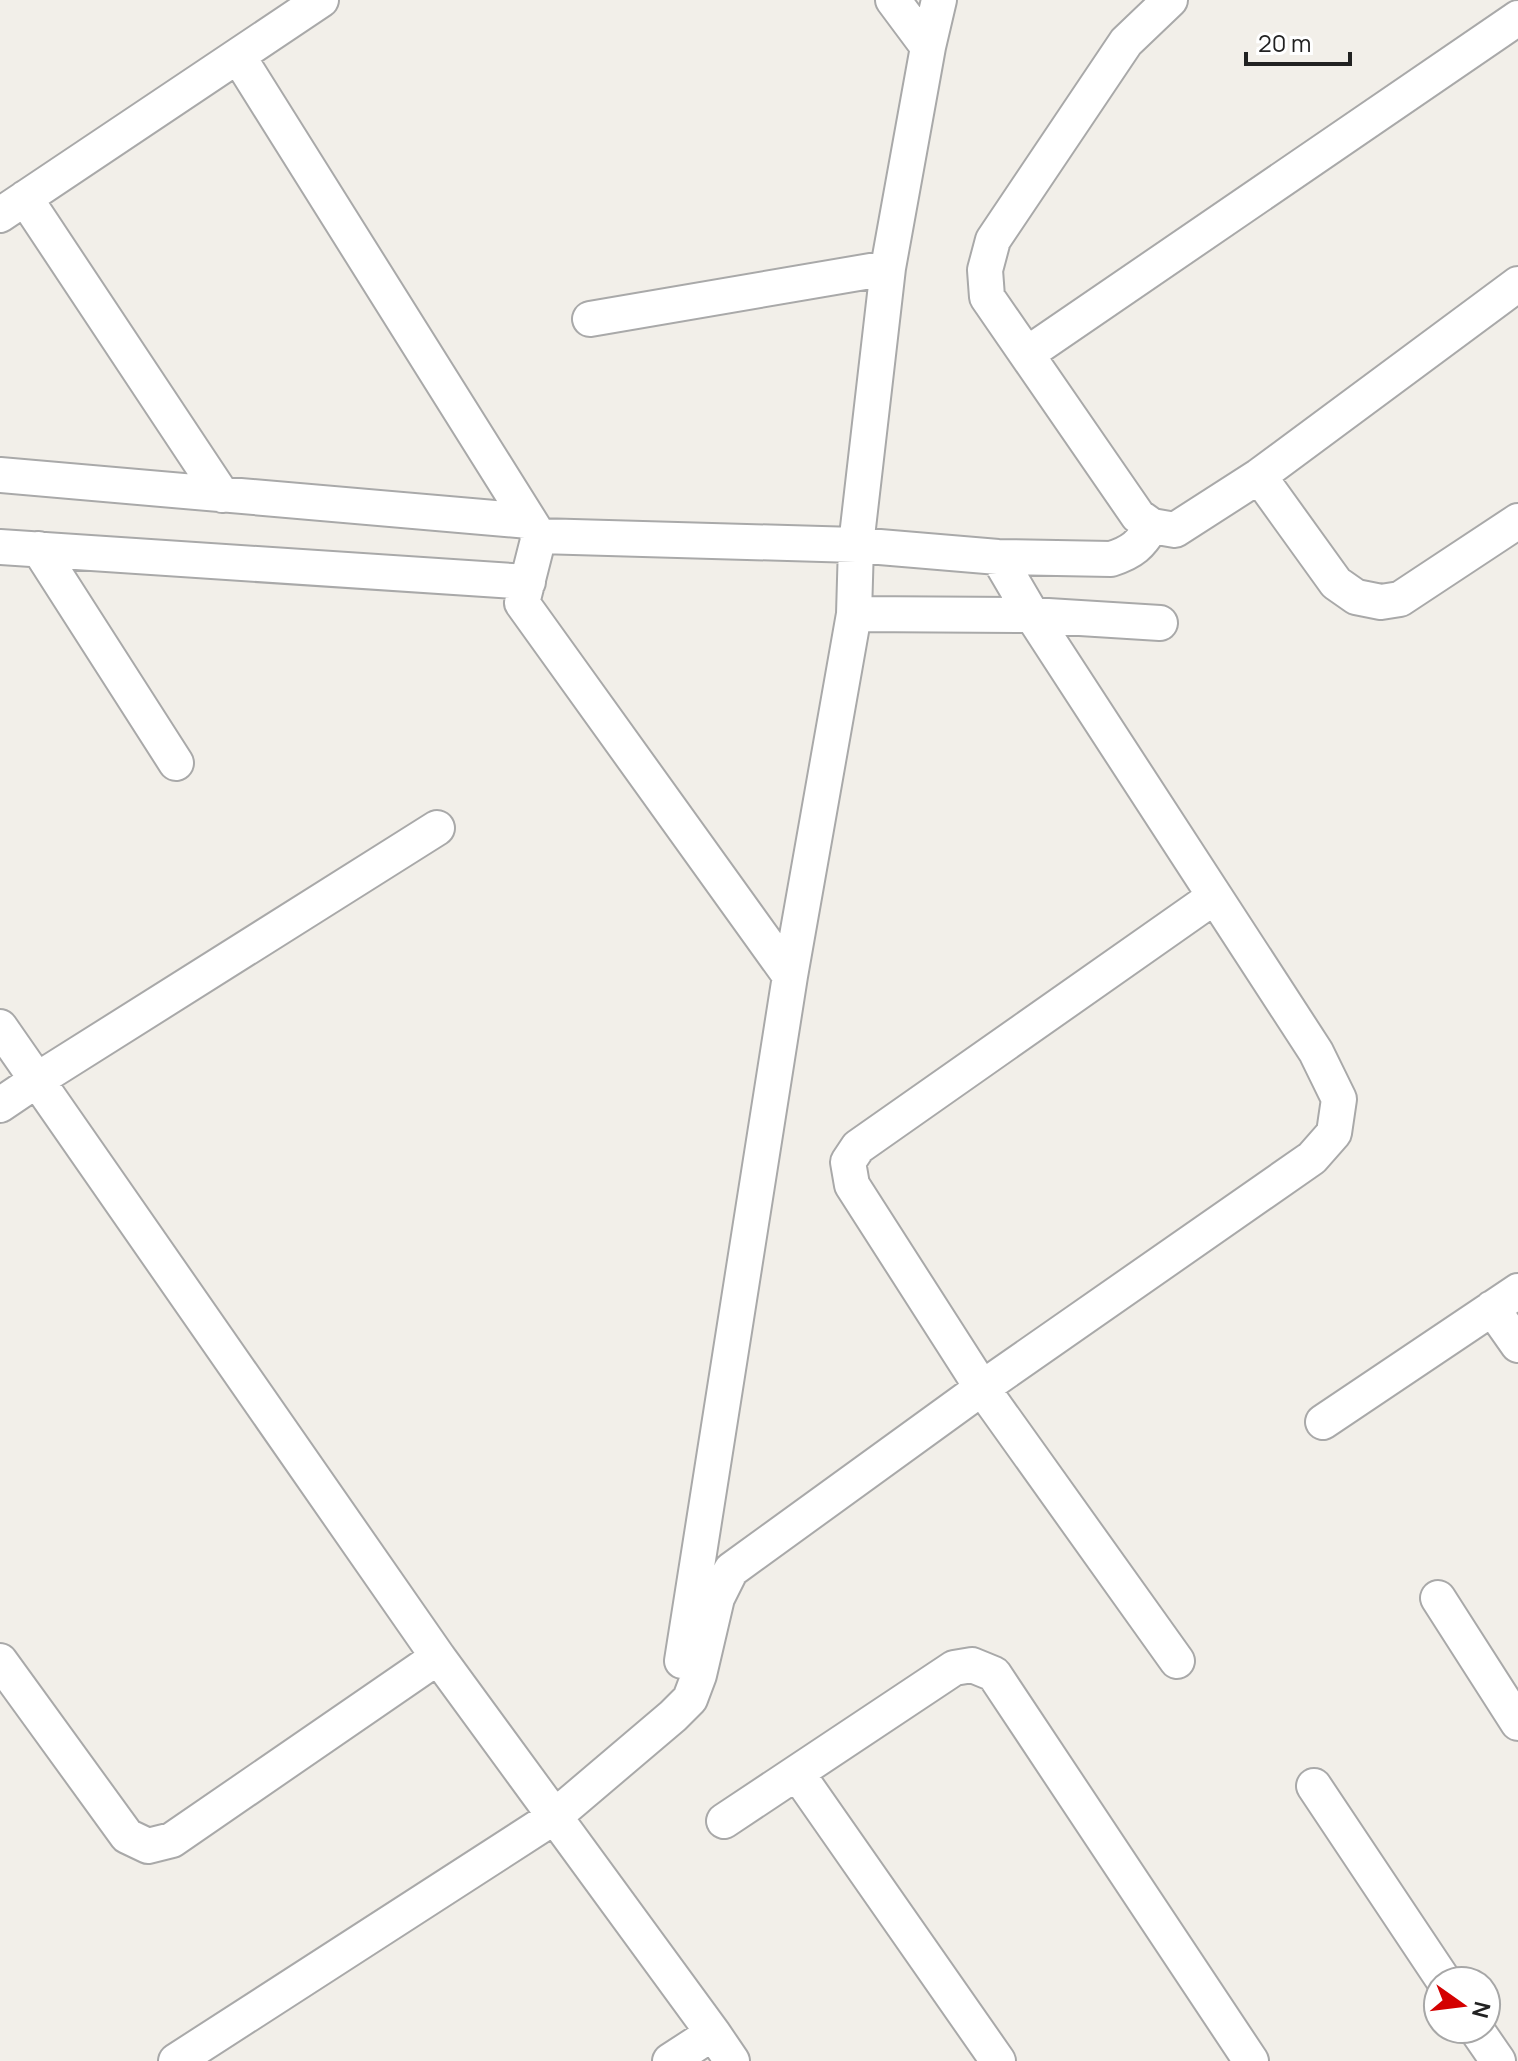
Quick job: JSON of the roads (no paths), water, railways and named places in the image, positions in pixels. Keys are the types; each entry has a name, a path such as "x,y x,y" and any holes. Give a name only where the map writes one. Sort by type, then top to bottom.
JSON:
{"street":[{"path":"222,495 12,206 321,0"},
{"path":"893,0 928,47"},
{"path":"673,1716 790,976 854,614 856,545 888,268 939,0"},
{"path":"1170,0 1126,42 993,240 985,270 987,297 1138,516 1152,526 1175,530 1259,476 1518,284"},
{"path":"1027,354 1518,18"},
{"path":"238,56 534,528 528,582 522,603 790,976"},
{"path":"590,319 888,268"},
{"path":"0,475 534,528 856,545 998,557 1111,559 1125,555 1140,545 1152,526"},
{"path":"1259,476 1336,583 1356,597 1381,602 1400,599 1518,521"},
{"path":"0,547 528,582"},
{"path":"39,549 176,763"},
{"path":"176,2061 554,1817 690,1699 699,1675 717,1598 731,1570 982,1388 1312,1158 1334,1133 1339,1099 1316,1052 1032,615 998,557"},
{"path":"854,614 1032,615 1160,623"},
{"path":"0,1105 437,828"},
{"path":"1177,1661 982,1388 852,1185 848,1162 858,1147 1214,897"},
{"path":"0,1027 438,1657 732,2061"},
{"path":"1323,1422 1505,1299 1518,1345"},
{"path":"1438,1598 1518,1723"},
{"path":"0,1661 127,1836 148,1846 172,1840 438,1657"},
{"path":"724,1821 954,1668 972,1665 994,1674 1251,2061"},
{"path":"797,1773 998,2061"},
{"path":"1314,1786 1433,1965"},
{"path":"670,2061 713,2033"}]}
